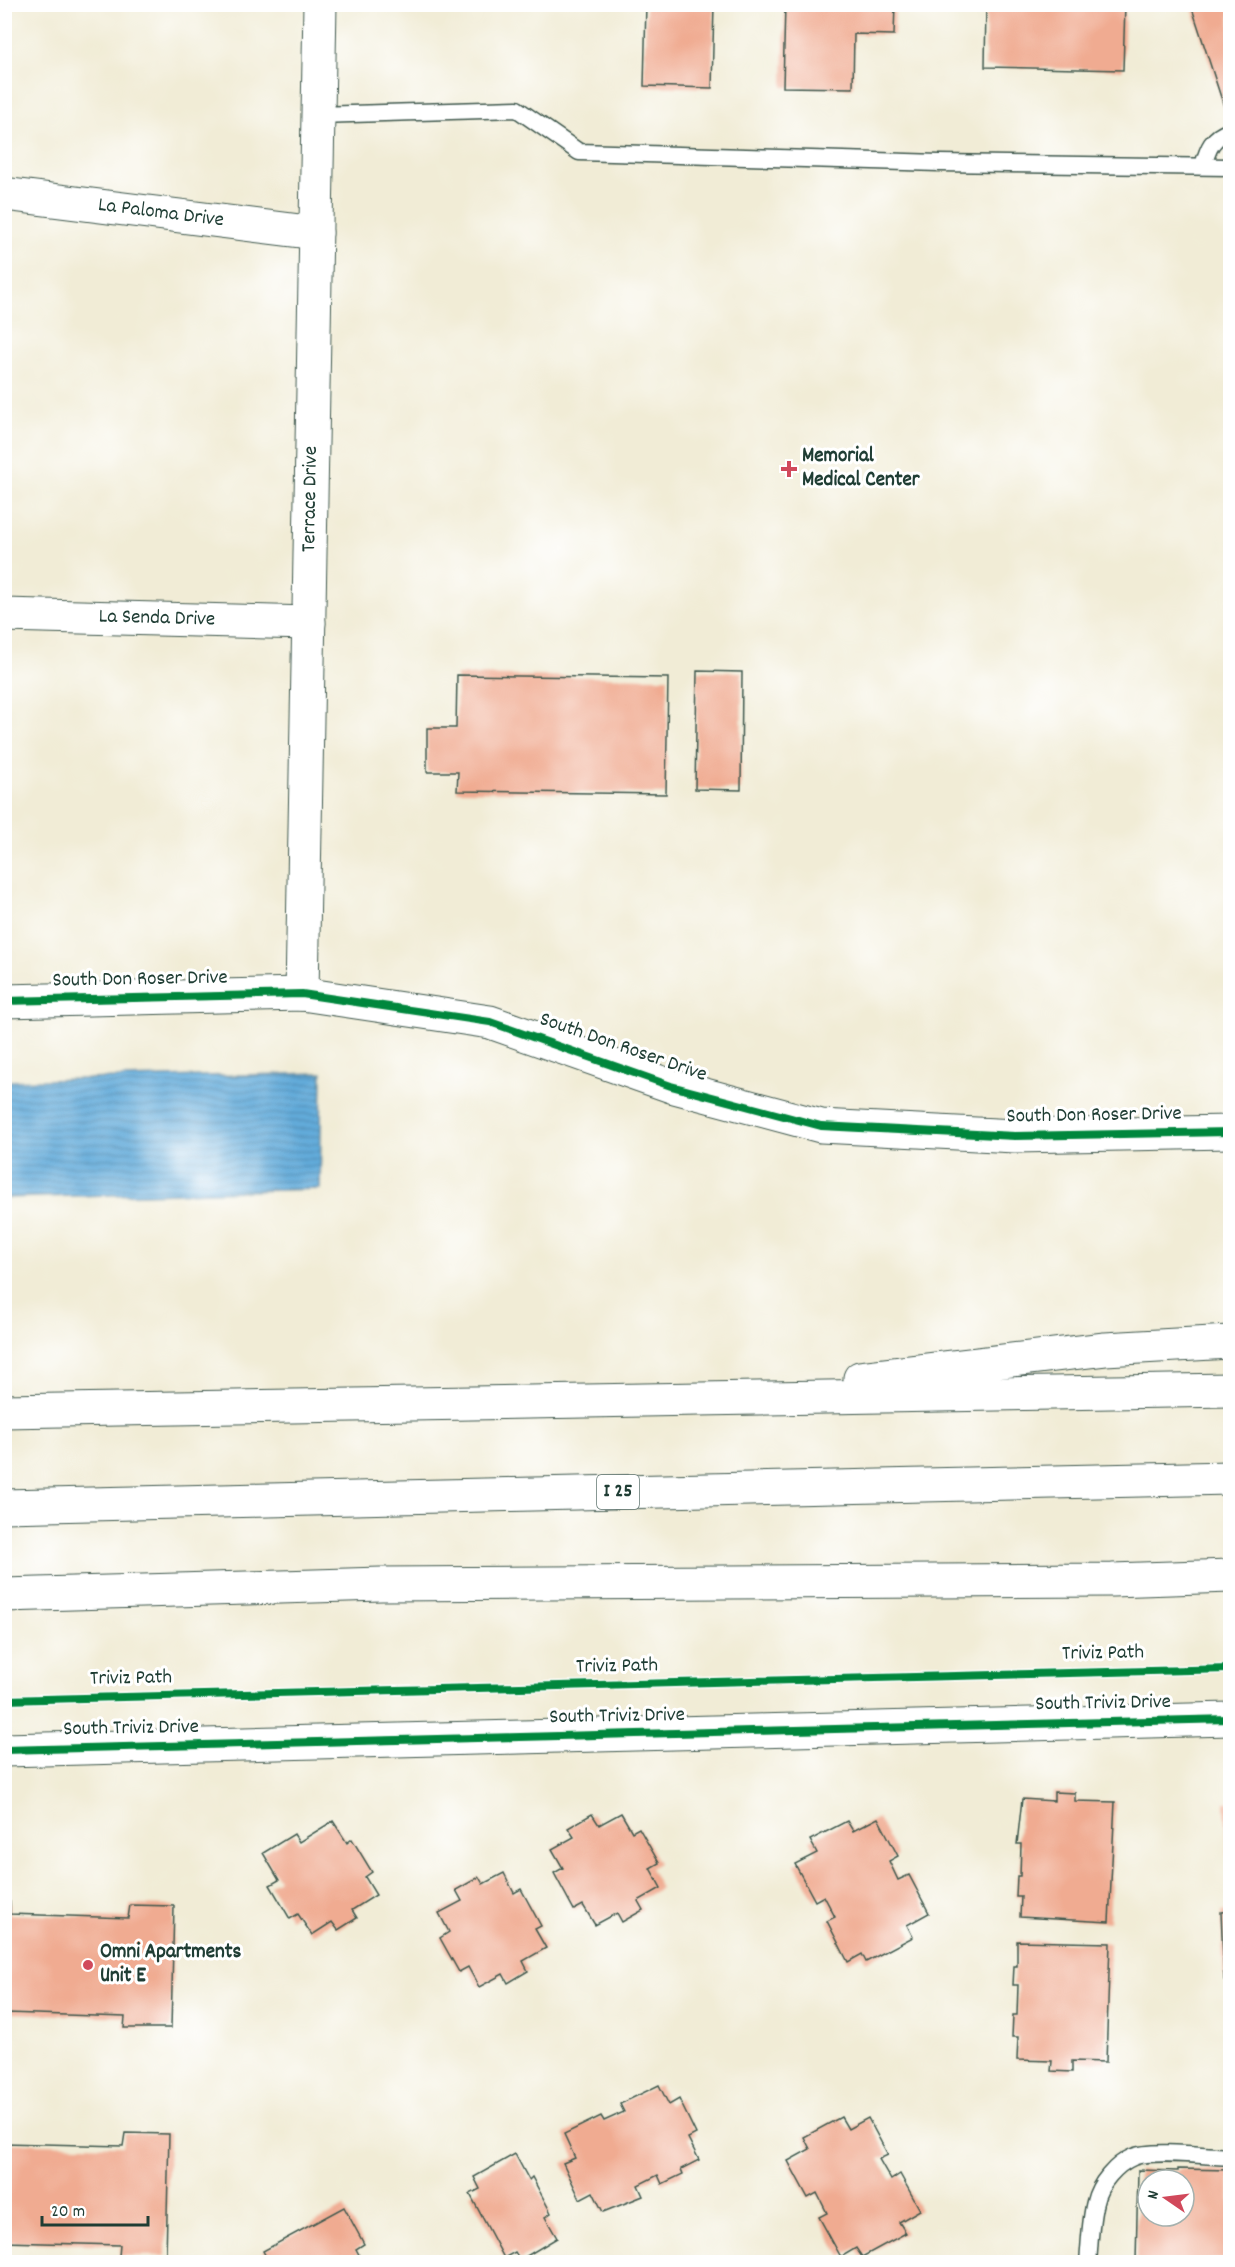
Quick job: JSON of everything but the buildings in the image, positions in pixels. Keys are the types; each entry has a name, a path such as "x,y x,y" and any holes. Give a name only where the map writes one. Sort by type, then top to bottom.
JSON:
{"main road":[{"name":"Terrace Drive","path":"302,994 321,4"},
{"name":"La Paloma Drive","path":"4,194 316,233"},
{"name":"La Senda Drive","path":"4,615 309,623"},
{"name":"South Don Roser Drive","path":"4,1001 302,994 490,1022 671,1086 821,1126 1015,1136 1230,1132"},
{"path":"668,1401 1105,1349 1230,1342"},
{"path":"4,1411 668,1401 1230,1389"},
{"name":"I 25","path":"4,1506 1230,1478"},
{"path":"4,1595 381,1584 1100,1580 1230,1576"},
{"name":"South Triviz Drive","path":"4,1750 1230,1719"}],"lane":[{"path":"318,115 517,109 579,152 939,163 1230,167"},
{"path":"1203,166 1208,147 1218,135 1230,131"},
{"path":"1088,2262 1095,2202 1103,2184 1117,2167 1134,2156 1142,2155 1230,2157"}],"water":[{"path":"322,1073 320,1189 5,1198 5,1081"}],"cycle path":[{"path":"4,1001 302,994 490,1022 671,1086 821,1126 1015,1136 1230,1132"},
{"name":"Triviz Path","path":"4,1700 1230,1669"},
{"path":"4,1750 1230,1719"}],"place":[{"name":"Memorial Medical Center","path":"789,469"},
{"name":"Omni Apartments Unit E","path":"88,1965"}]}
